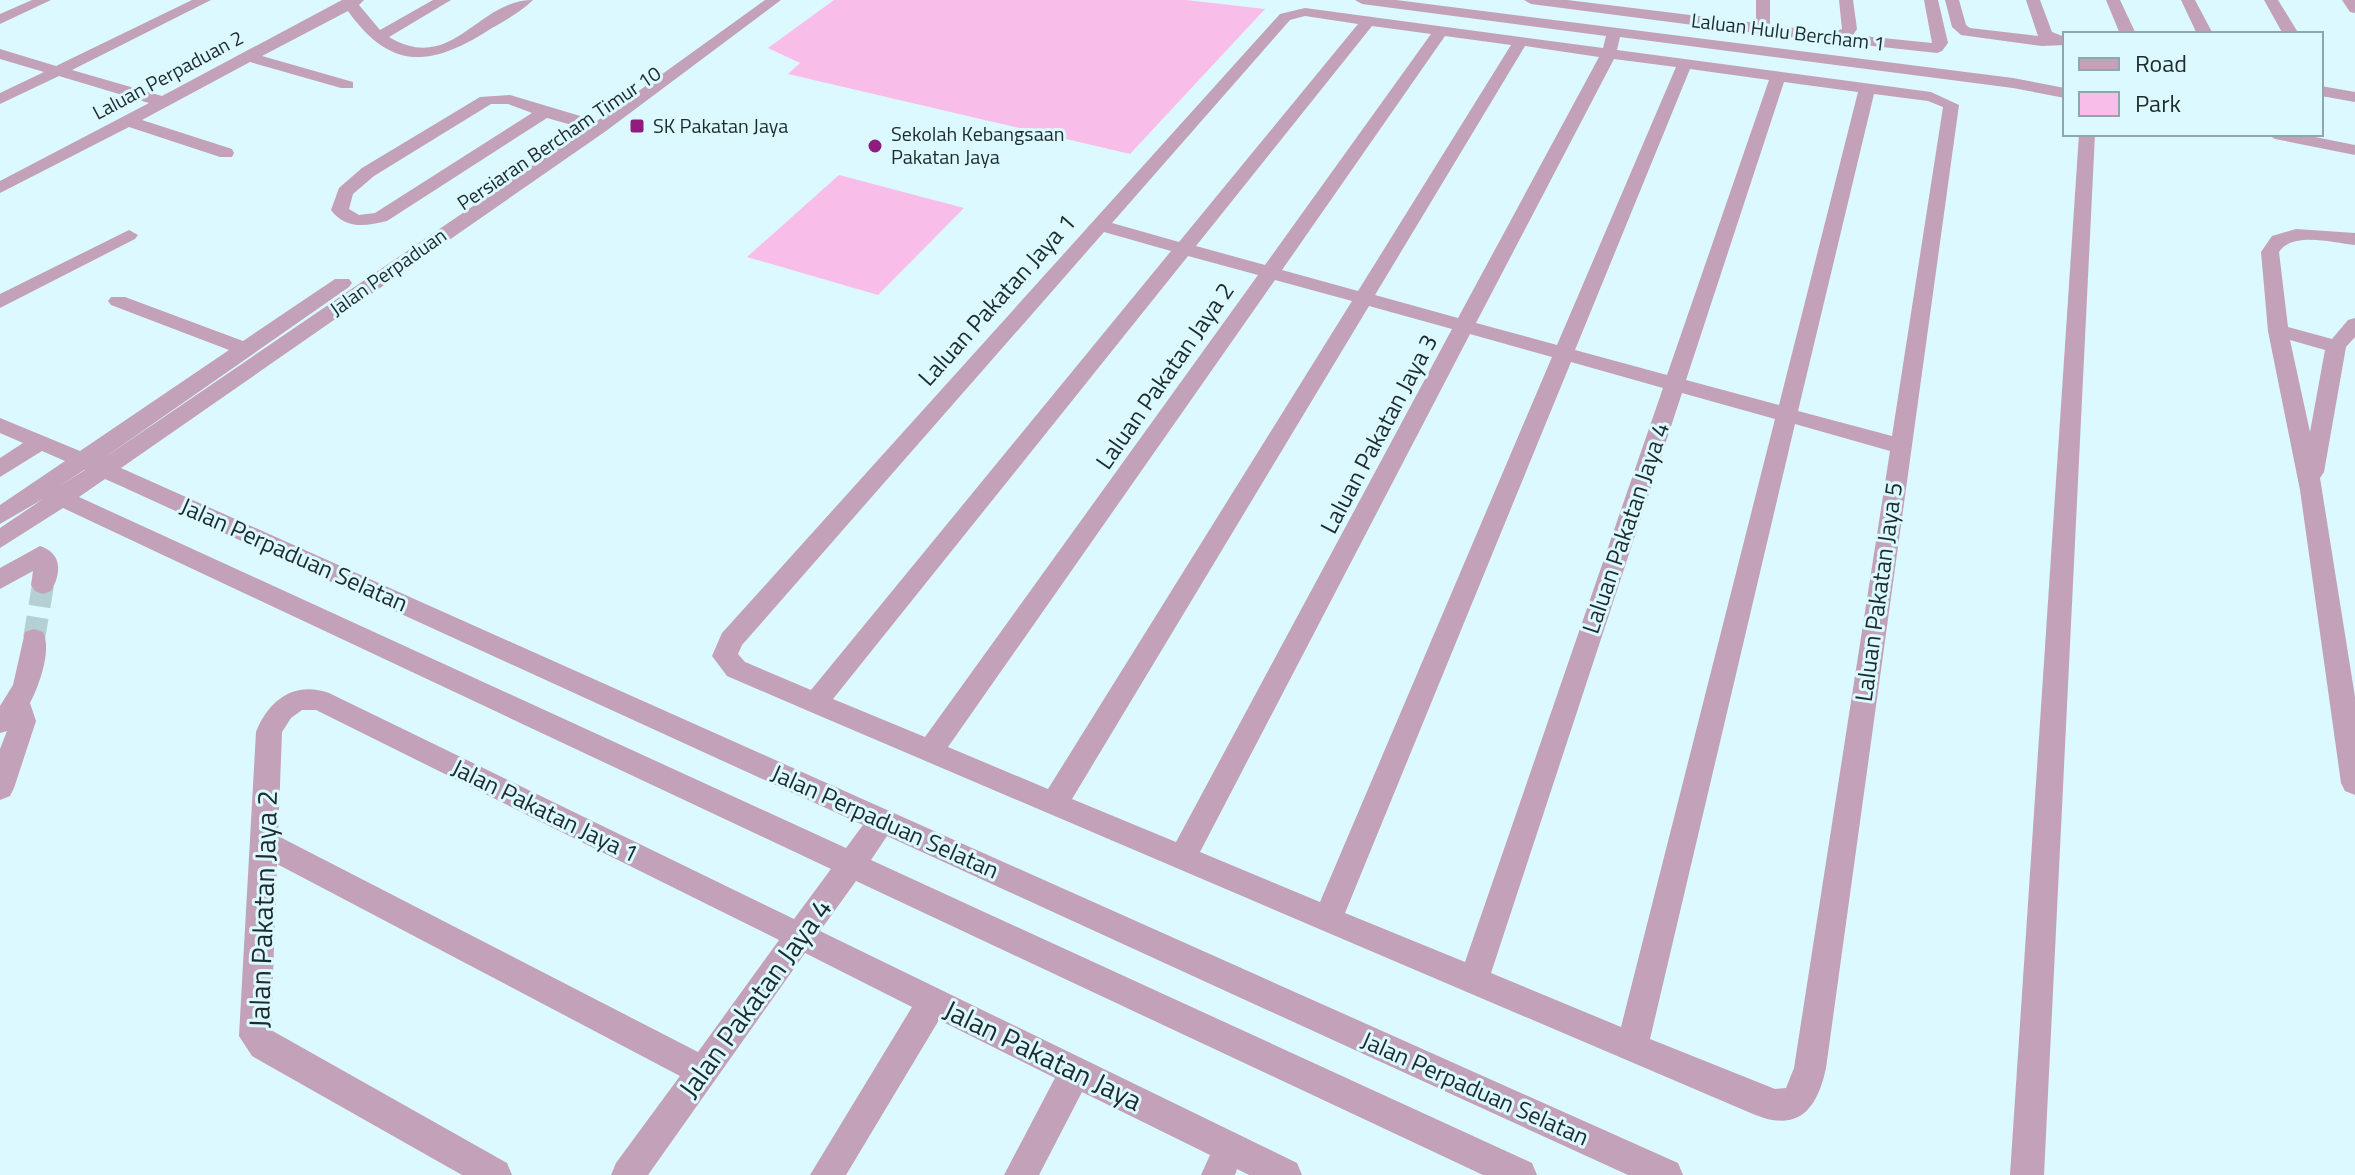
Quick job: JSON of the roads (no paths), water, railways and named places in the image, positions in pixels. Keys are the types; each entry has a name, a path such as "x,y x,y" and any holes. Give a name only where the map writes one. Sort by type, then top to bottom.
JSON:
{"street":[{"path":"0,20 44,0"},
{"path":"0,99 204,0"},
{"path":"378,37 444,0"},
{"path":"352,1 378,37 387,44 422,53 439,51 526,0"},
{"name":"Persiaran Bercham Timur 10","path":"93,465 245,349 371,264 591,125 755,0"},
{"name":"Jalan Perpaduan","path":"0,516 50,493 431,242 591,125 774,0"},
{"name":"Laluan Hulu Bercham 1","path":"1362,0 1612,42 1668,39 2013,83 2063,93"},
{"path":"1531,0 1586,4 1670,18 1925,49 1940,46 1931,0"},
{"path":"1668,39 1672,0"},
{"path":"1763,0 1763,30"},
{"path":"1832,37 1848,32 1846,0"},
{"path":"1952,0 1959,27 1966,32 2042,41 2059,40"},
{"path":"2033,0 2045,35 2059,40"},
{"path":"2113,0 2127,32"},
{"path":"2188,0 2204,32"},
{"path":"2271,0 2290,32"},
{"path":"2349,0 2355,9"},
{"name":"Laluan Perpaduan 2","path":"0,188 352,1"},
{"name":"Laluan Pakatan Jaya 1","path":"815,703 729,664 726,648 1098,225 1268,36 1293,13 1521,41 1612,42"},
{"path":"815,703 1368,21"},
{"name":"Laluan Pakatan Jaya 2","path":"930,751 1441,31"},
{"path":"1054,804 1521,41"},
{"path":"1612,42 1685,63 1867,88 1632,1047"},
{"name":"Laluan Pakatan Jaya 3","path":"1182,858 1466,326 1612,42"},
{"path":"0,54 163,102"},
{"path":"249,57 347,85"},
{"path":"1328,919 1685,63"},
{"name":"Laluan Pakatan Jaya 4","path":"1474,980 1778,76"},
{"name":"Laluan Pakatan Jaya 5","path":"815,703 1764,1103 1779,1107 1792,1104 1801,1096 1810,1068 1900,446 1952,116 1951,105 1939,98 1867,88"},
{"path":"2323,89 2355,97"},
{"path":"544,113 381,217 363,221 342,214 341,198 350,185 491,98 504,99 591,125"},
{"path":"128,121 226,153"},
{"path":"2027,1175 2087,136"},
{"path":"2285,136 2355,150"},
{"path":"1098,225 1900,446"},
{"path":"2355,239 2296,234 2278,240 2270,252 2278,331 2311,490 2355,783"},
{"path":"0,302 129,235"},
{"path":"371,264 383,261 408,245 431,242"},
{"path":"118,301 245,349"},
{"path":"2311,490 2336,346 2355,324"},
{"path":"2278,331 2336,346"},
{"name":"Jalan Perpaduan Selatan","path":"0,425 1666,1175"},
{"path":"0,469 40,442 50,493"},
{"name":"Jalan Perpaduan","path":"0,540 50,493"},
{"name":"Jalan Perpaduan Selatan","path":"50,493 1520,1175"},
{"path":"0,580 40,555 46,558 43,585"},
{"path":"8,715 23,698 34,639"},
{"name":"Jalan Pakatan Jaya 1","path":"288,705 299,700 320,700 799,937"},
{"name":"Jalan Pakatan Jaya 2","path":"288,705 278,713 269,732 255,1030 258,1041 495,1175"},
{"path":"0,788 23,721 22,711 8,715"},
{"name":"Jalan Pakatan Jaya 4","path":"628,1175 882,821"},
{"path":"263,842 702,1071"},
{"name":"Jalan Pakatan Jaya","path":"799,937 1076,1071 1224,1161 1285,1175"},
{"path":"827,1175 933,1002"},
{"path":"1021,1175 1076,1071"}],"tunnel":[{"path":"34,639 43,585"}],"place":[{"name":"SK Pakatan Jaya","path":"637,126"},
{"name":"Sekolah Kebangsaan Pakatan Jaya","path":"875,146"}]}
